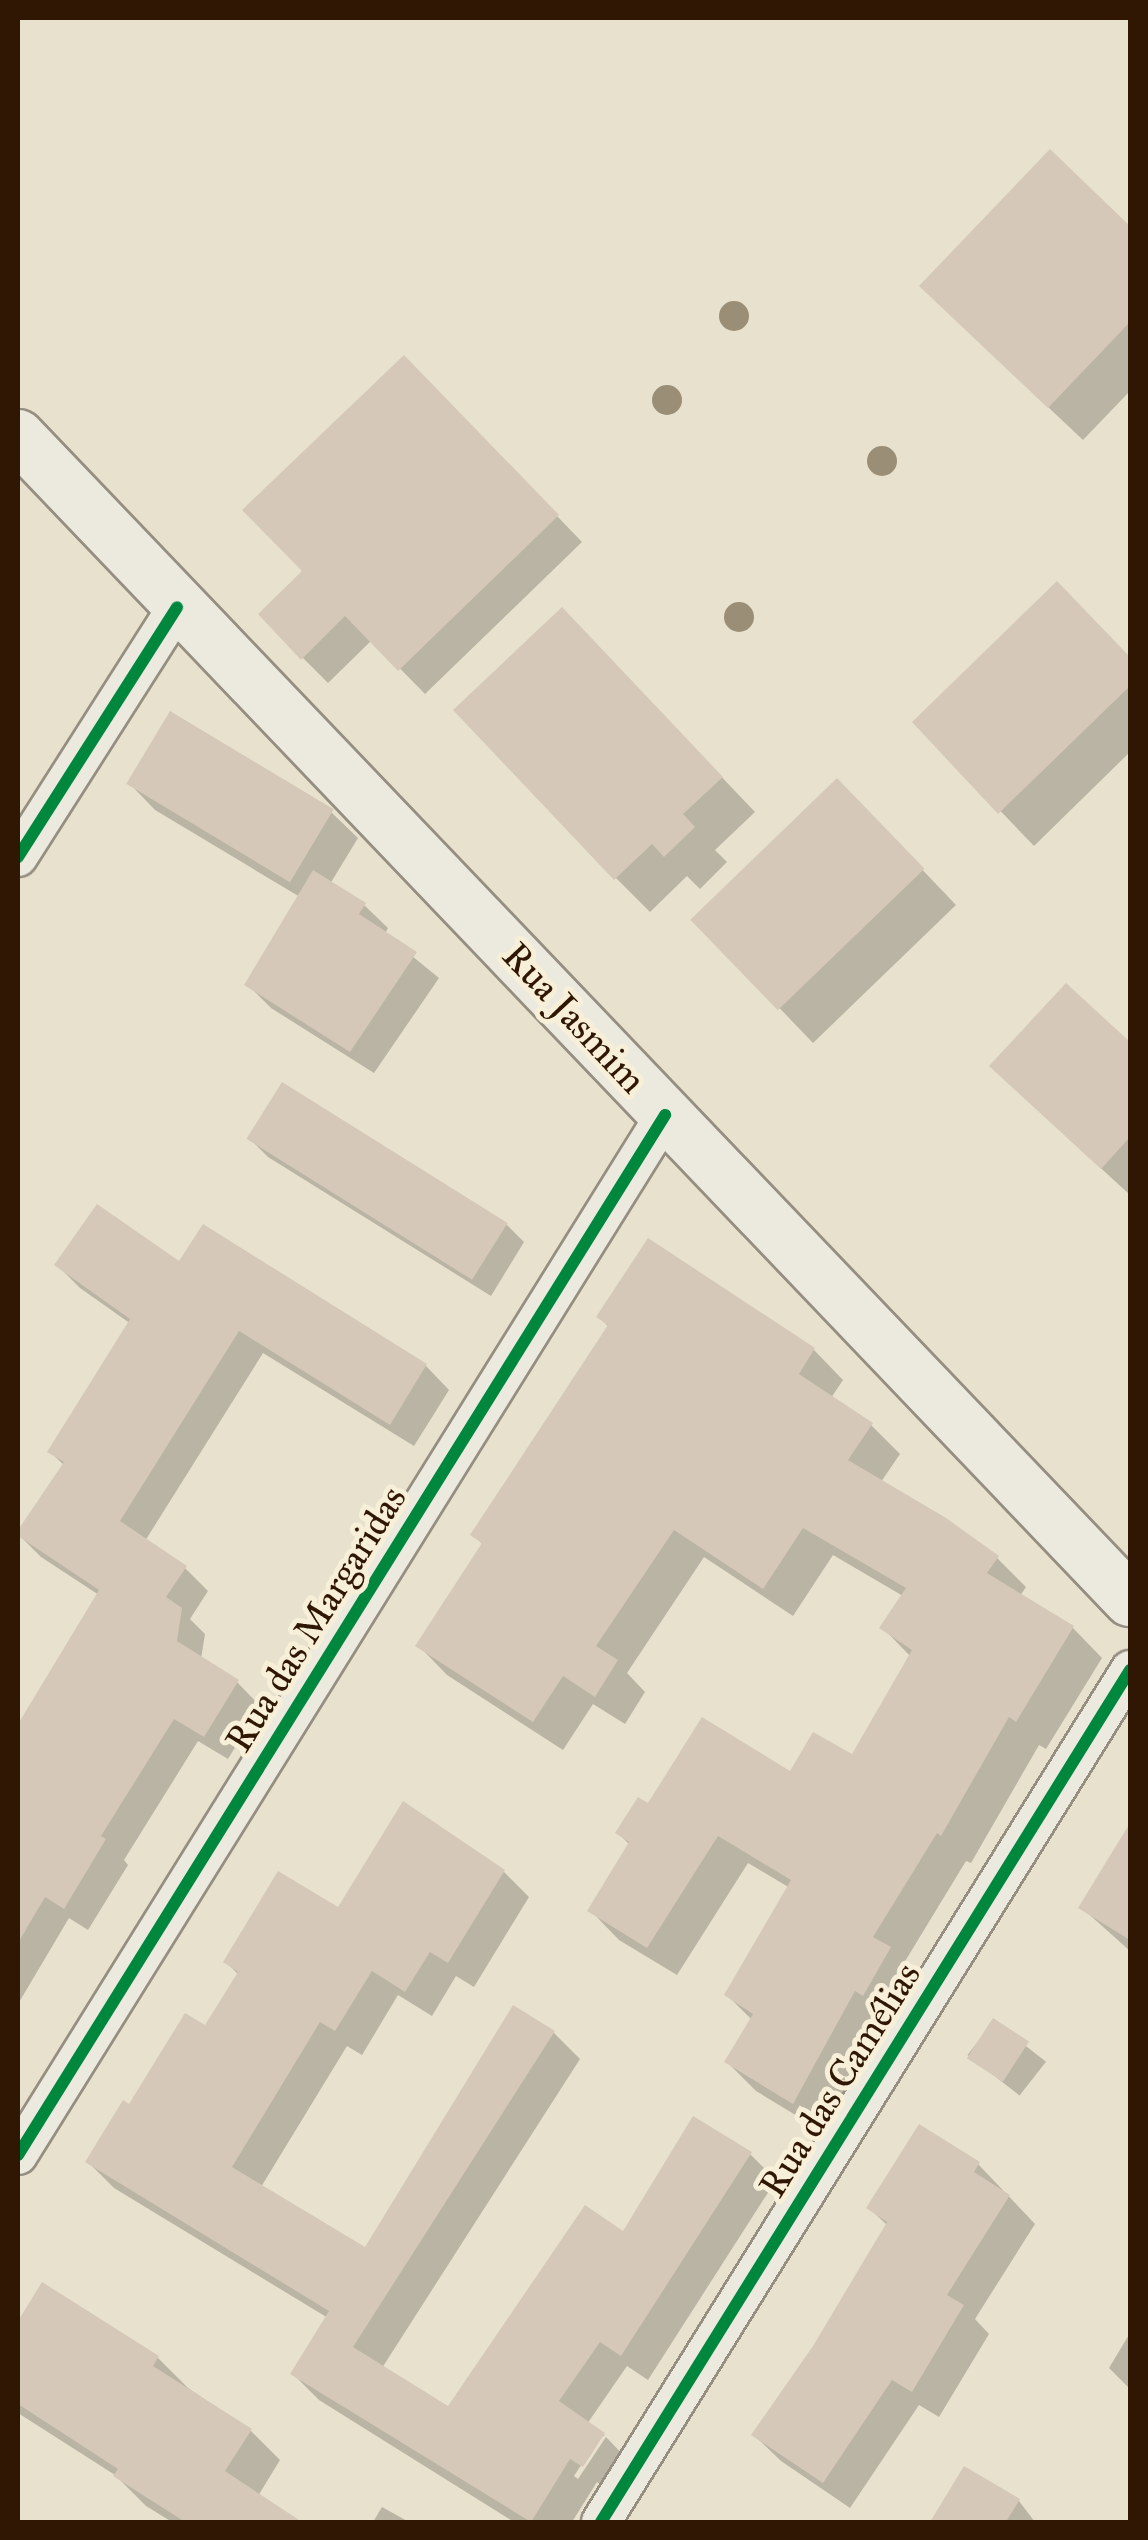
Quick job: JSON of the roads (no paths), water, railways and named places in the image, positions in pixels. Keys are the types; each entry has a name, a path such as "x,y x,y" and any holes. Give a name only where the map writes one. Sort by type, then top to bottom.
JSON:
{"main road":[{"name":"Rua Jasmim","path":"18,436 176,607 544,985 1130,1600"}],"street":[{"path":"18,857 176,607"},
{"name":"Rua das Margaridas","path":"18,2156 664,1115"},
{"name":"Rua das Camélias","path":"602,2522 1130,1670"}]}
